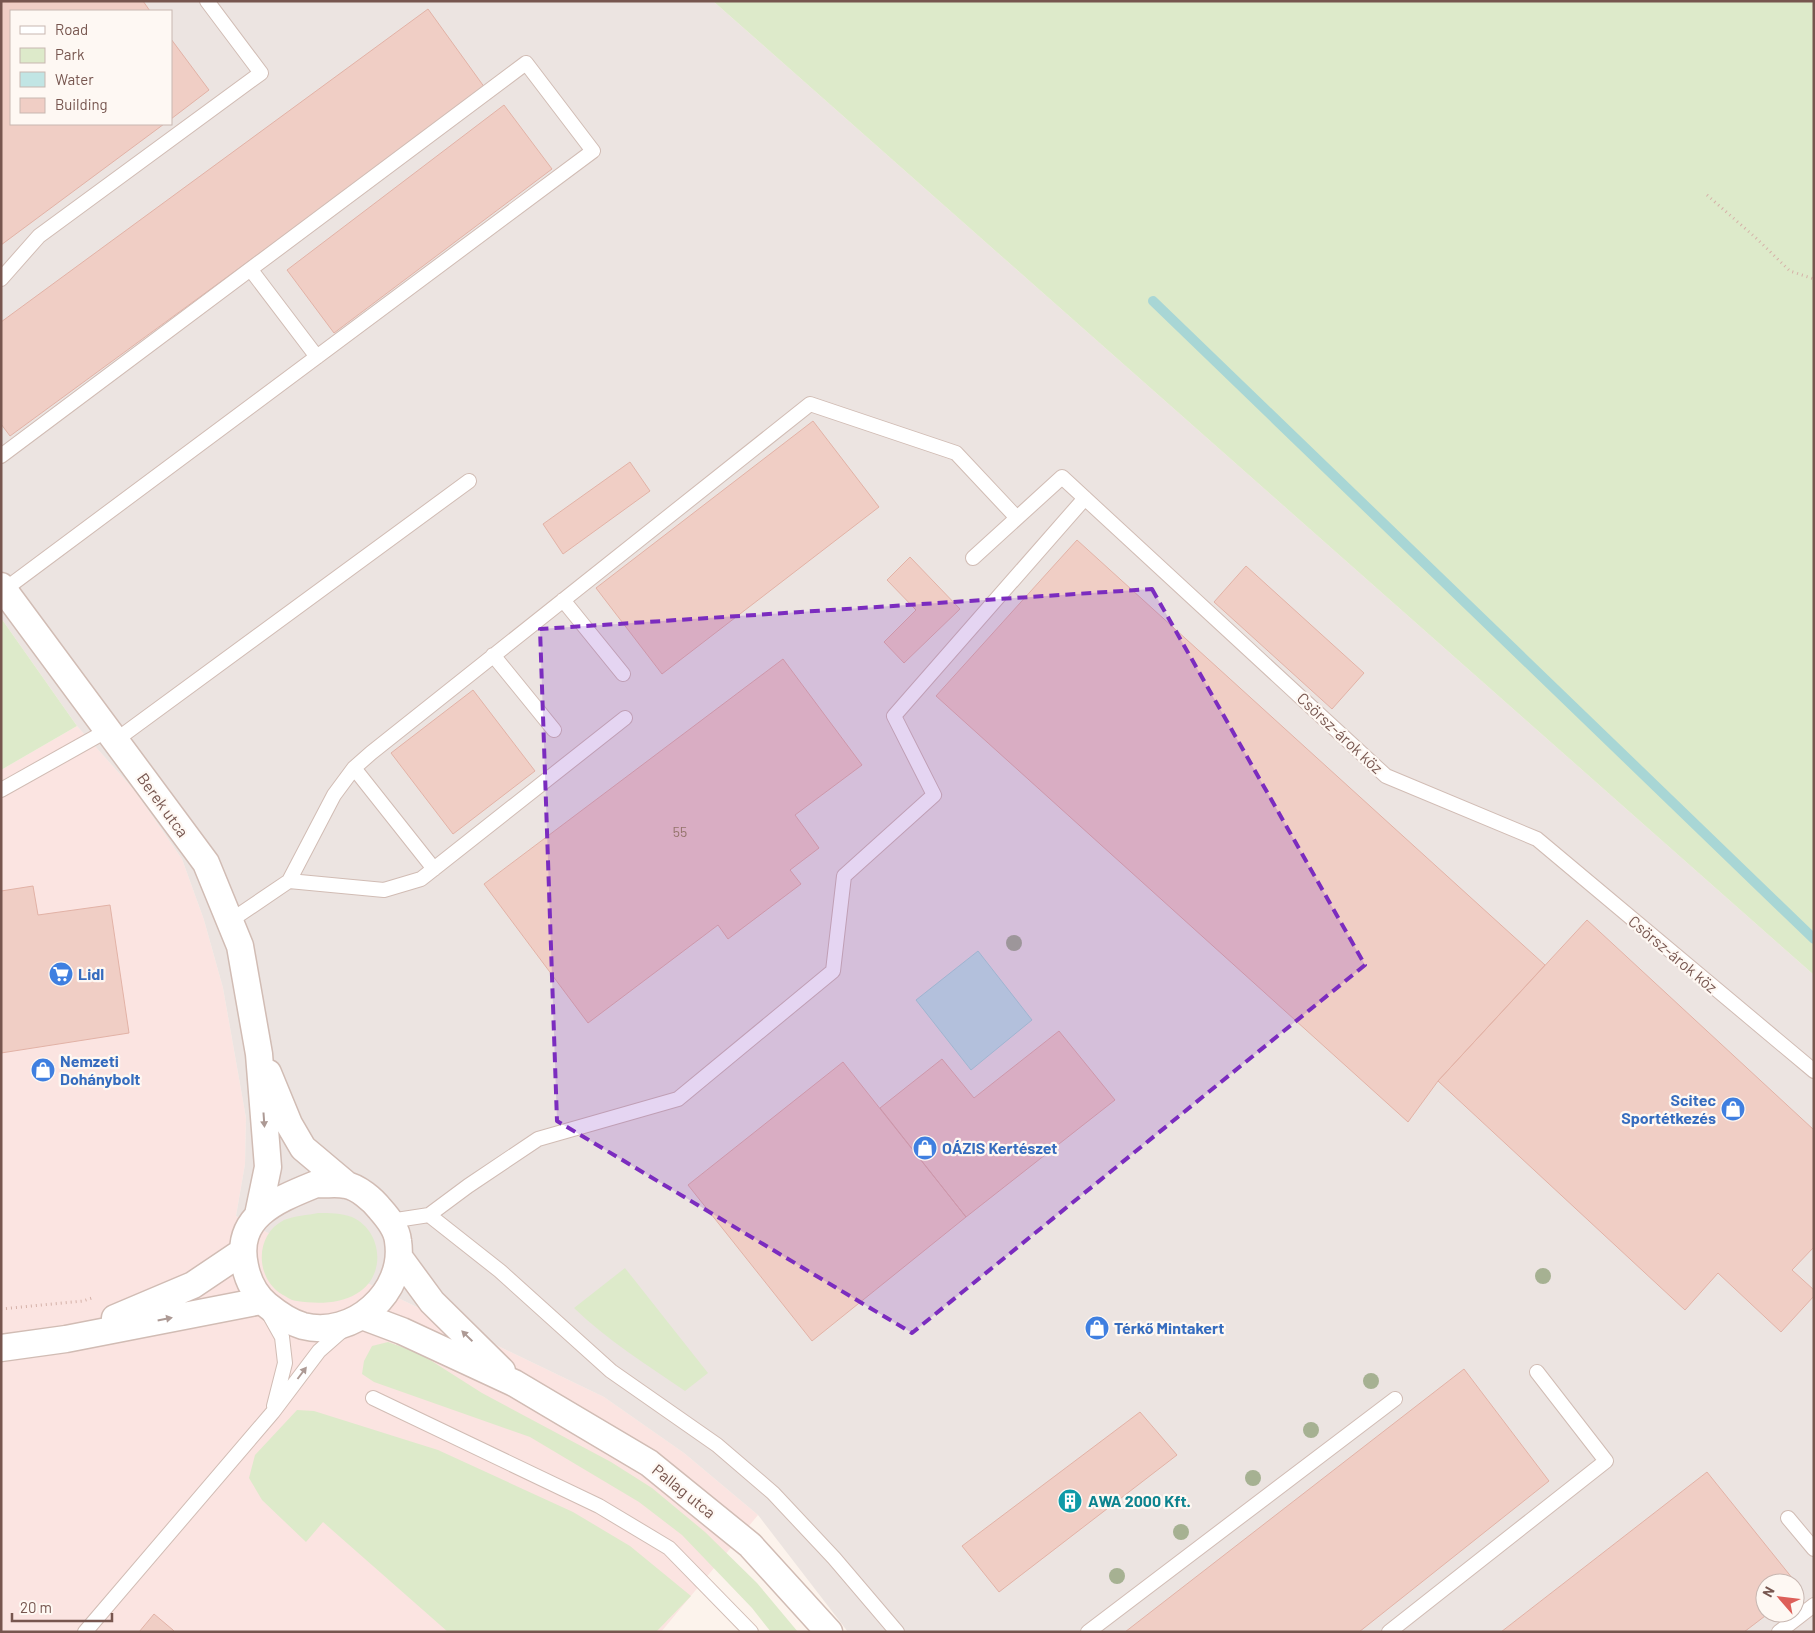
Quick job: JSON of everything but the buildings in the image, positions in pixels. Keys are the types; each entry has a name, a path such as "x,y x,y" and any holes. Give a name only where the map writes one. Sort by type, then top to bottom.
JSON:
{"street":[{"name":"Berek utca","path":"3,588 206,863 230,921 240,946 259,1054 268,1167 258,1215"},
{"name":"Berek utca","path":"259,1054 289,1124 303,1148 347,1185"},
{"path":"316,1184 347,1185 372,1199 390,1221 398,1239 399,1257 393,1280 380,1300 358,1318 329,1327 304,1326 281,1316 262,1301 248,1278 242,1252 247,1229 258,1215 287,1196 316,1184"},
{"path":"66,1339 193,1285 242,1252"},
{"name":"Pallag utca","path":"399,1257 432,1302 514,1383"},
{"path":"1,1348 66,1339 262,1301"},
{"name":"Pallag utca","path":"358,1318 402,1332 514,1383 649,1463 750,1545 829,1632"}],"lane":[{"path":"1,279 39,236 261,73 207,1"},
{"path":"1,456 526,64 593,151 3,588"},
{"path":"251,270 317,357"},
{"path":"230,921 289,881 334,795 354,768 493,655 810,404 956,453 1017,518"},
{"name":"Csörsz-árok köz","path":"973,558 1062,477 1386,776 1537,839 1814,1071"},
{"path":"1,790 112,735 469,482"},
{"path":"390,1221 429,1215 538,1139 678,1098 833,971 844,876 934,795 894,716 1085,498"},
{"path":"563,600 623,674"},
{"path":"493,655 554,730"},
{"path":"289,881 384,890 421,879 625,718"},
{"path":"354,768 434,869"},
{"path":"429,1215 500,1271 611,1371 717,1445 773,1493 834,1558 897,1632"},
{"path":"262,1301 282,1337 285,1363 273,1412"},
{"path":"85,1632 273,1412 319,1350 358,1318"},
{"path":"1389,1632 1606,1462 1537,1372"},
{"path":"373,1398 600,1506 669,1548 751,1632"},
{"path":"1088,1632 1395,1399"},
{"path":"1788,1518 1814,1549"},
{"path":"1778,1632 1814,1605"}],"path":[{"path":"1707,195 1790,271 1814,278"},
{"path":"1,1309 83,1301 100,1294"}],"highlighted area":[{"path":"1152,589 1365,965 912,1333 557,1121 540,629"}],"shaded area":[{"path":"1,1 713,1 1814,975 1814,1632 848,1632 758,1515 684,1453 604,1397 317,1259 236,1216 245,1164 246,1118 223,988 204,920 182,859 135,791 77,726 1,618"},
{"path":"77,726 135,791 182,859 204,920 223,988 246,1118 245,1164 236,1216 317,1259 604,1397 684,1453 758,1515 661,1632 1,1632 1,770"}],"green space":[{"path":"713,1 1814,1 1814,975"},
{"path":"1,618 77,726 1,770"},
{"path":"318,1213 352,1217 362,1224 370,1233 375,1243 377,1266 373,1277 366,1286 356,1294 343,1300 312,1303 293,1300 274,1288 267,1279 263,1268 263,1246 267,1236 274,1227 284,1220"},
{"path":"625,1268 708,1373 685,1391 642,1362 574,1308"},
{"path":"388,1342 419,1353 482,1393 611,1462 652,1488 705,1532 757,1583 798,1632 771,1632 752,1608 682,1535 639,1502 530,1437 374,1382 362,1374 364,1361 372,1346"},
{"path":"297,1410 314,1411 438,1450 573,1512 630,1546 691,1596 656,1632 448,1632 323,1522 306,1542 262,1500 249,1478 255,1455"}],"water":[{"path":"978,951 1032,1020 971,1070 916,1000"}],"waterway":[{"path":"1153,301 1814,939"}],"place":[{"name":"Lidl","path":"61,974"},
{"name":"Nemzeti Dohánybolt","path":"43,1070"},
{"name":"Scitec Sportétkezés","path":"1733,1109"},
{"name":"OÁZIS Kertészet","path":"925,1148"},
{"name":"Térkő Mintakert","path":"1097,1328"},
{"name":"AWA 2000 Kft.","path":"1070,1501"}]}
